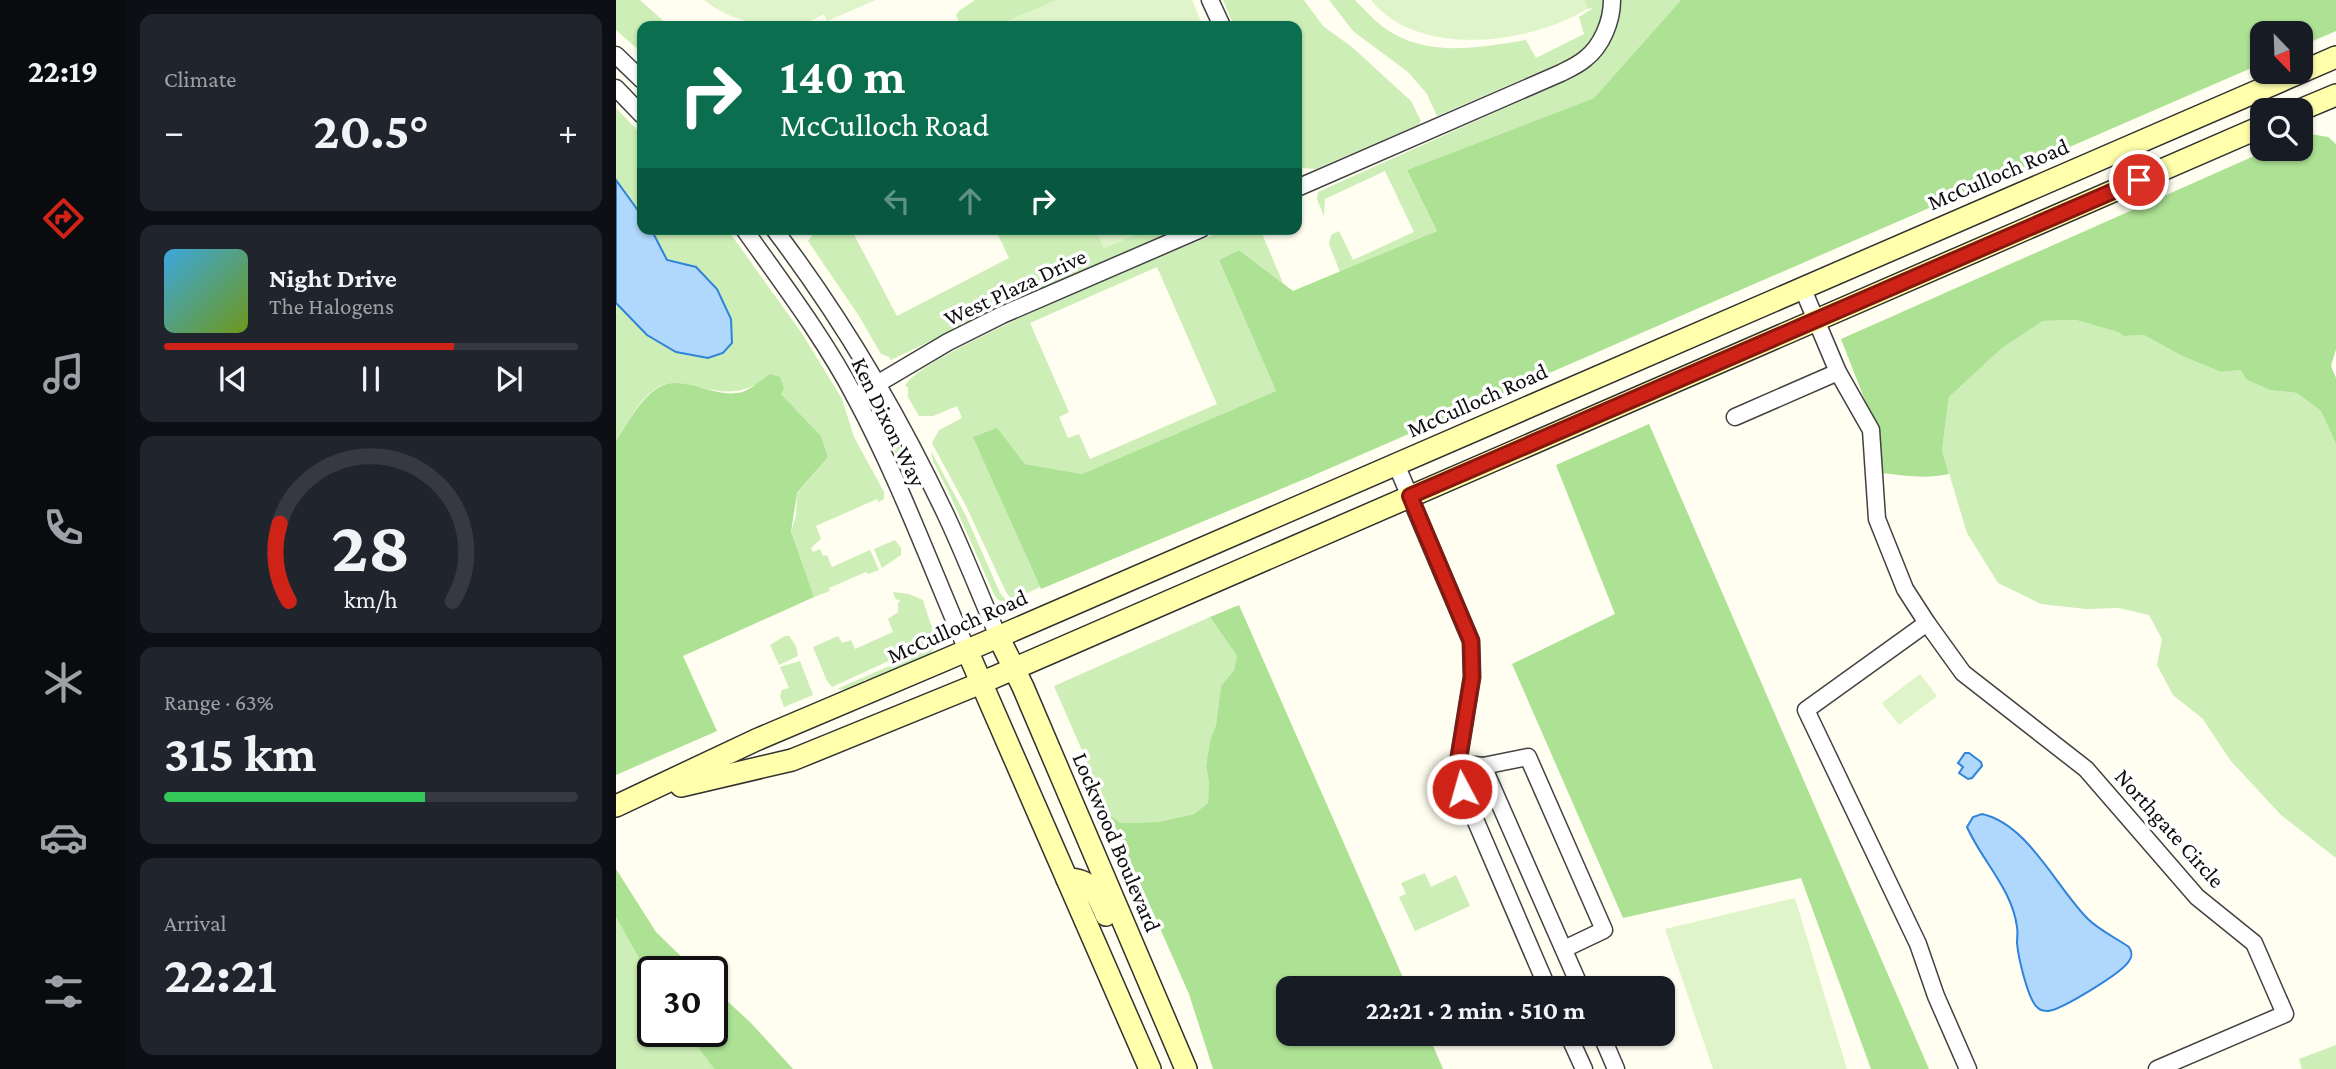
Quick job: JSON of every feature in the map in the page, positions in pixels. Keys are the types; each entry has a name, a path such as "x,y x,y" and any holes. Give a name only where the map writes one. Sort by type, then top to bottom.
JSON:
{"main road":[{"name":"McCulloch Road","path":"616,806 756,740 2336,57"},
{"path":"2313,105 2336,95"},
{"name":"McCulloch Road","path":"642,795 792,760 981,683 2250,133"},
{"name":"Lockwood Boulevard","path":"999,636 1186,1069"},
{"path":"967,650 1150,1069"},
{"path":"756,740 773,746 792,760"},
{"path":"1067,879 1086,882 1097,895 1126,962 1147,980"},
{"path":"1083,916 1099,927 1134,1006 1143,1014 1164,1018"}],"street":[{"path":"1210,0 1220,21"},
{"path":"1302,186 1561,73 1585,60 1600,44 1608,25 1612,0"},
{"path":"616,55 637,75"},
{"path":"616,88 637,110"},
{"name":"Ken Dixon Way","path":"748,235 813,327 855,397 874,434 967,650"},
{"name":"Ken Dixon Way","path":"778,235 833,312 915,452 999,636"},
{"name":"West Plaza Drive","path":"855,397 948,342 1002,315 1187,235"},
{"name":"Northgate Circle","path":"1802,288 1838,372 1871,430 1877,519 1905,589 1927,623 1963,673 2086,769 2197,897 2246,936 2259,953 2285,1014 2157,1069"},
{"path":"1735,417 1838,372"},
{"path":"1396,464 1471,641 1472,677 1458,763 1462,789 1542,976"},
{"path":"1927,623 1806,709 1918,944 1936,996 1968,1069"},
{"path":"1458,763 1483,766 1528,757 1604,930 1563,950"},
{"path":"1483,766 1575,976"},
{"path":"1573,1046 1584,1069"},
{"path":"1606,1046 1616,1069"}],"green space":[{"path":"616,0 640,0 663,21 637,21 637,49 616,30"},
{"path":"704,0 876,0 827,21 824,14 809,21 747,21"},
{"path":"975,0 1057,0 1008,21 959,21 956,15"},
{"path":"1057,0 1192,0 1201,21 1007,21"},
{"path":"1223,0 1304,0 1323,26 1352,47 1411,101 1421,121 1418,125 1315,169 1302,168 1302,21 1232,21"},
{"path":"1329,0 1355,0 1383,27 1416,43 1434,47 1470,48 1526,40 1536,58 1584,34 1579,17 1593,8 1587,9 1585,0 1603,0 1595,37 1576,56 1437,116 1427,94 1408,72 1353,31"},
{"path":"1371,0 1585,0 1587,9 1536,31 1475,40 1445,38 1416,31 1391,19"},
{"path":"1620,0 1681,0 1594,98 1407,170 1437,231 1340,272 1329,244 1331,235 1339,231 1353,260 1414,232 1385,171 1325,199 1324,216 1317,199 1318,192 1578,75 1596,60 1609,43 1617,23"},
{"path":"1681,0 2336,0 2336,31 2314,40 2314,21 2250,21 2250,69 1312,476 1041,589 973,437 997,428 1025,464 1082,474 1276,391 1219,260 1239,250 1293,291 1437,231 1407,170 1594,98"},
{"path":"616,108 637,130 637,235 731,235 803,335 842,399 854,437 884,492 884,499 879,502 877,499 816,526 821,539 811,548 813,552 820,549 823,556 827,555 832,567 870,550 879,570 868,574 866,572 814,597 791,533 796,515 797,494 828,457 821,436 781,394 754,385 727,391 677,383 666,384 655,389 643,400 616,441"},
{"path":"2313,134 2328,137 2336,144 2336,349 2331,366 2336,378 2336,444 2321,411 2297,393 2270,390 2246,379 2241,370 2221,372 2182,356 2144,335 2124,336 2076,320 2043,321 2002,348 1949,397 1942,450 1949,474 1924,477 1882,473 1871,416 1841,339 2250,158 2250,161 2313,161"},
{"path":"812,235 854,235 897,316 1009,258 998,235 1099,235 1104,248 1135,235 1166,235 1021,297 891,360 881,354 859,316 808,241"},
{"path":"1099,235 1135,235 1104,248"},
{"path":"1213,235 1263,235 1283,283 1239,250 1219,260 1276,391 1082,474 1025,464 997,429 974,437 1040,587 1012,600 932,443 939,430 962,418 957,406 933,416 919,416 908,397 908,387 905,386 921,371 954,351 1000,327","holes":["1157,267 1217,404 1090,459 1079,434 1068,438 1059,417 1069,412 1030,323"]},
{"path":"2076,320 2124,336 2144,335 2182,356 2221,372 2241,370 2270,390 2297,393 2321,411 2336,444 2336,858 2281,815 2230,760 2203,719 2173,695 2157,665 2162,639 2149,615 2119,608 2086,609 2041,604 1998,583 1967,533 1942,450 1949,397 2002,348 2043,321"},
{"path":"770,374 780,377 784,388 781,394 821,436 828,457 797,493 791,532 814,597 683,656 717,731 616,775 616,441 644,400 666,384 687,384 720,392 742,392"},
{"path":"870,399 875,402 917,483 890,445 869,405"},
{"path":"1649,424 1929,1069 1871,1069 1801,878 1623,918 1512,664 1615,614 1556,465"},
{"path":"931,451 966,516 1000,593 1012,608 997,599 993,592 933,461"},
{"path":"895,540 901,548 901,555 882,568 874,549"},
{"path":"893,592 909,594 923,600 931,625 937,632 934,640 832,687 813,647 838,636 842,643 851,640 855,649 893,632 888,619 898,612 900,601 896,600"},
{"path":"1239,605 1402,976 1276,976 1276,1046 1433,1046 1443,1069 1213,1069 1189,994 1110,815 1120,823 1158,822 1194,814 1208,803 1209,782 1206,766 1210,741 1216,725 1221,686 1234,670 1237,656 1210,617"},
{"path":"1210,617 1237,656 1234,670 1221,686 1216,725 1210,741 1206,766 1209,782 1208,803 1194,814 1158,822 1120,823 1110,815 1054,686"},
{"path":"789,636 796,646 798,656 779,665 770,645"},
{"path":"937,645 928,656 870,681 864,680 864,684 846,690 837,689"},
{"path":"800,661 813,695 784,707 780,696 782,690 789,688 780,667"},
{"path":"1920,674 1937,696 1899,725 1882,703"},
{"path":"616,869 656,932 681,956 638,956 616,917"},
{"path":"1425,873 1431,887 1456,875 1470,906 1415,931 1399,897 1406,894 1401,883"},
{"path":"1795,898 1847,1069 1713,1069 1665,929"},
{"path":"616,917 638,956 637,1047 698,1047 714,1069 616,1069"},
{"path":"728,1002 793,1069 714,1069 698,1047 728,1047"},
{"path":"2336,1045 2336,1069 2302,1069 2299,1059"}],"water":[{"path":"616,180 637,209 637,235 654,235 667,260 696,267 717,289 731,319 732,343 723,353 708,358 676,352 647,335 616,303"},
{"path":"1965,753 1981,762 1982,766 1968,779 1959,773 1963,767 1958,763"},
{"path":"1982,814 2013,830 2040,858 2088,919 2129,947 2132,956 2124,967 2104,982 2055,1009 2043,1010 2034,1004 2024,978 2014,913 2003,888 1967,827 1973,817"}],"route":[{"path":"1462,789 1458,763 1472,677 1471,641 1410,496 2139,180"}]}
